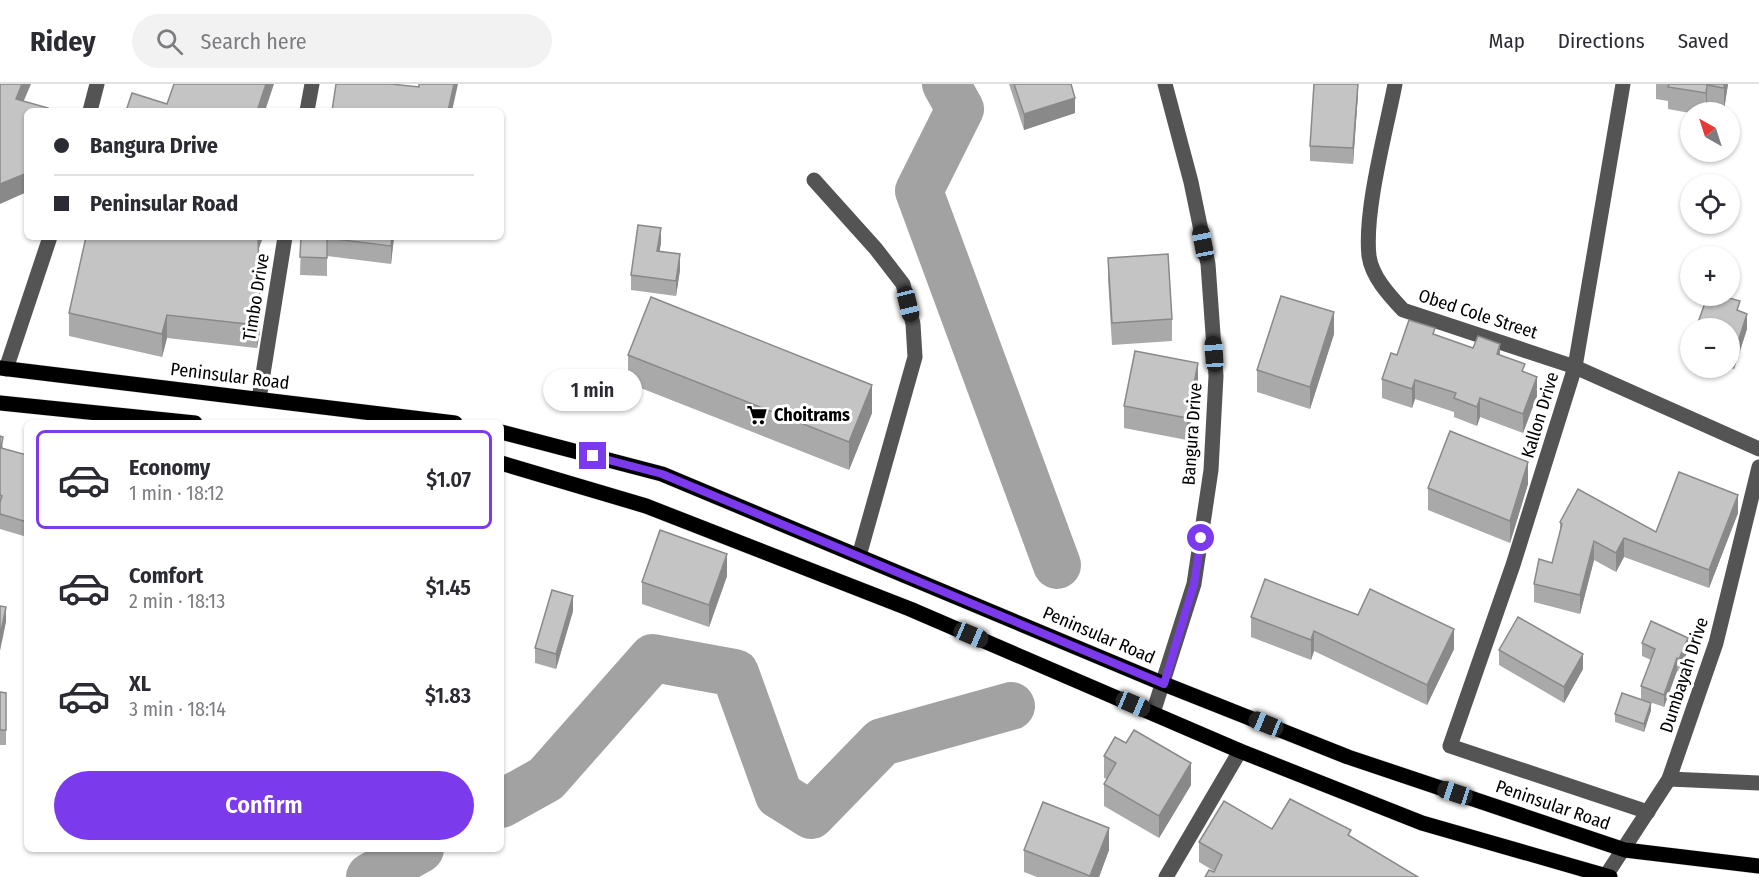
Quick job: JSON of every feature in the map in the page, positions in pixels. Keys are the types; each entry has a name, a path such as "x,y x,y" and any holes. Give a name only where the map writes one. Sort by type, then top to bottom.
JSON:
{"main road":[{"name":"Peninsular Road","path":"3,369 430,420"},
{"path":"0,403 166,420"},
{"name":"Peninsular Road","path":"504,433 662,474 1164,684 1348,757 1624,850 1759,866"},
{"path":"504,464 646,506 910,609 1240,751 1422,823 1607,877"}],"street":[{"path":"91,108 97,84"},
{"path":"308,108 312,84"},
{"name":"Bangura Drive","path":"1153,713 1194,584 1211,470 1215,376 1208,264 1191,182 1165,84"},
{"name":"Obed Cole Street","path":"1395,84 1372,206 1369,257 1383,288 1403,310 1575,367 1759,449"},
{"name":"Kallon Drive","path":"1623,84 1575,367 1513,565 1450,747 1648,812"},
{"path":"814,180 876,249 903,284 913,324 915,357 859,556"},
{"path":"3,369 49,240"},
{"name":"Timbo Drive","path":"259,399 285,240"},
{"name":"Dumbayah Drive","path":"1607,877 1669,779 1716,643 1759,467"},
{"path":"1166,877 1240,751"},
{"path":"1669,779 1759,783"}],"building":[{"path":"0,84 22,84 16,99 48,108 24,108 24,174 0,184"},
{"path":"174,84 266,84 258,108 127,108 132,93 167,104"},
{"path":"336,84 391,84 419,87 419,84 454,84 449,108 332,108"},
{"path":"1014,84 1071,84 1075,98 1024,114"},
{"path":"1314,84 1358,84 1353,148 1310,146"},
{"path":"1669,84 1724,84 1724,88 1707,85 1706,93 1668,87"},
{"path":"638,225 661,228 657,251 680,254 676,281 631,275"},
{"path":"85,240 258,240 260,308 257,325 167,315 162,334 69,313"},
{"path":"301,240 327,240 327,258 300,257"},
{"path":"343,240 392,240 391,246"},
{"path":"1168,254 1172,319 1112,323 1108,258"},
{"path":"1281,296 1334,312 1310,387 1257,370"},
{"path":"651,297 872,385 849,442 628,355"},
{"path":"1704,306 1738,306 1737,310 1747,314 1740,336 1740,318 1700,318"},
{"path":"1409,320 1435,328 1433,334 1473,348 1478,336 1500,344 1497,354 1525,364 1522,371 1537,377 1523,414 1480,398 1477,407 1454,398 1456,393 1415,380 1412,389 1382,379 1391,353 1397,355"},
{"path":"1135,351 1198,363 1187,418 1124,406"},
{"path":"1450,431 1528,462 1510,521 1428,488"},
{"path":"0,436 3,437 1,448 24,454 24,521 0,514 2,496 0,495"},
{"path":"1679,472 1738,495 1709,570 1624,538 1616,553 1594,541 1580,595 1534,584 1539,559 1552,563 1562,524 1560,522 1578,489 1656,532"},
{"path":"660,530 727,554 709,605 642,582"},
{"path":"1265,579 1358,615 1370,589 1454,629 1427,685 1314,631 1311,640 1251,617"},
{"path":"552,590 573,596 556,654 535,648"},
{"path":"0,606 6,607 0,636"},
{"path":"1518,617 1583,654 1564,687 1499,650"},
{"path":"1651,621 1688,638 1679,659 1677,658 1664,695 1641,686 1655,649 1642,643"},
{"path":"0,692 6,693 6,730 0,730"},
{"path":"1622,693 1651,703 1644,724 1615,714"},
{"path":"1134,730 1191,763 1159,816 1104,784 1116,763 1104,756 1115,737 1126,743"},
{"path":"1290,799 1351,830 1348,835 1418,877 1205,877 1209,870 1214,872 1222,855 1199,842 1224,801 1272,829"},
{"path":"1043,802 1109,828 1090,876 1024,850"}],"waterway":[{"path":"946,84 960,109 919,191 1057,565"},
{"path":"504,802 546,779 653,658 735,673 779,795 811,815 882,742 1011,706"},
{"path":"370,877 415,852"}],"place":[{"name":"Choitrams","path":"757,415"}],"route":[{"path":"593,456 662,474 1164,684 1194,584 1201,538"}]}
